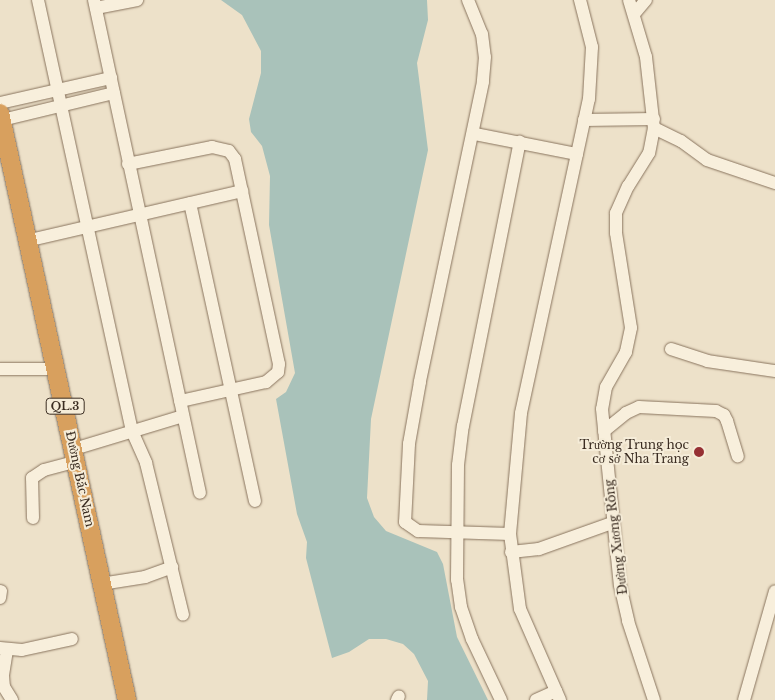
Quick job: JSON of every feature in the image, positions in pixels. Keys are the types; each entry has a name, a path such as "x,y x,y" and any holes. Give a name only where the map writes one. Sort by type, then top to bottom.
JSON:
{"highway":[{"name":"Đường Bắc Nam","path":"1,112 26,241 58,369 101,584 127,700"}],"street":[{"path":"38,0 132,431 146,463 182,615"},
{"path":"136,0 95,4 138,214 200,493"},
{"path":"468,0 482,34 485,57 475,134 420,382 409,444 404,512 405,522 412,529 510,534"},
{"path":"536,700 558,695 520,609 510,534 520,420 584,120 592,54 590,33 580,0"},
{"name":"Đường Xương Rồng","path":"629,0 635,12 646,57 654,123 650,153 628,186 616,213 616,233 631,328 626,352 603,398 604,431 612,523 628,621 654,700"},
{"path":"635,12 646,0"},
{"path":"1,112 58,90 111,78"},
{"path":"1,112 62,105 114,93"},
{"path":"584,120 654,123 681,140 707,160 775,183"},
{"path":"475,134 576,154"},
{"path":"501,700 461,607 457,580 457,532 463,426 520,142"},
{"path":"128,164 212,147 222,147 235,159 279,364 278,372 266,382 180,400"},
{"path":"26,241 242,191"},
{"path":"190,203 255,501"},
{"path":"671,349 707,361 775,371"},
{"path":"0,370 58,369"},
{"path":"604,431 626,413 639,407 716,411 724,415 728,421 738,456"},
{"path":"33,518 32,478 44,470 132,431 153,428 183,416"},
{"path":"511,552 539,549 612,523"},
{"path":"101,584 145,577 172,567"},
{"path":"744,700 772,615 775,591"},
{"path":"12,700 4,687 3,649 31,649 72,639"}],"water":[{"path":"221,0 427,0 428,20 417,63 428,150 371,419 367,498 374,517 386,531 437,552 443,564 457,637 488,700 427,700 428,681 414,654 403,644 386,639 369,639 349,652 332,658 306,558 307,542 297,514 276,399 286,392 295,373 269,225 270,176 262,146 251,132 249,119 261,73 261,51 242,15"}],"place":[{"name":"Trường Trung học cơ sở Nha Trang","path":"699,452"}]}
